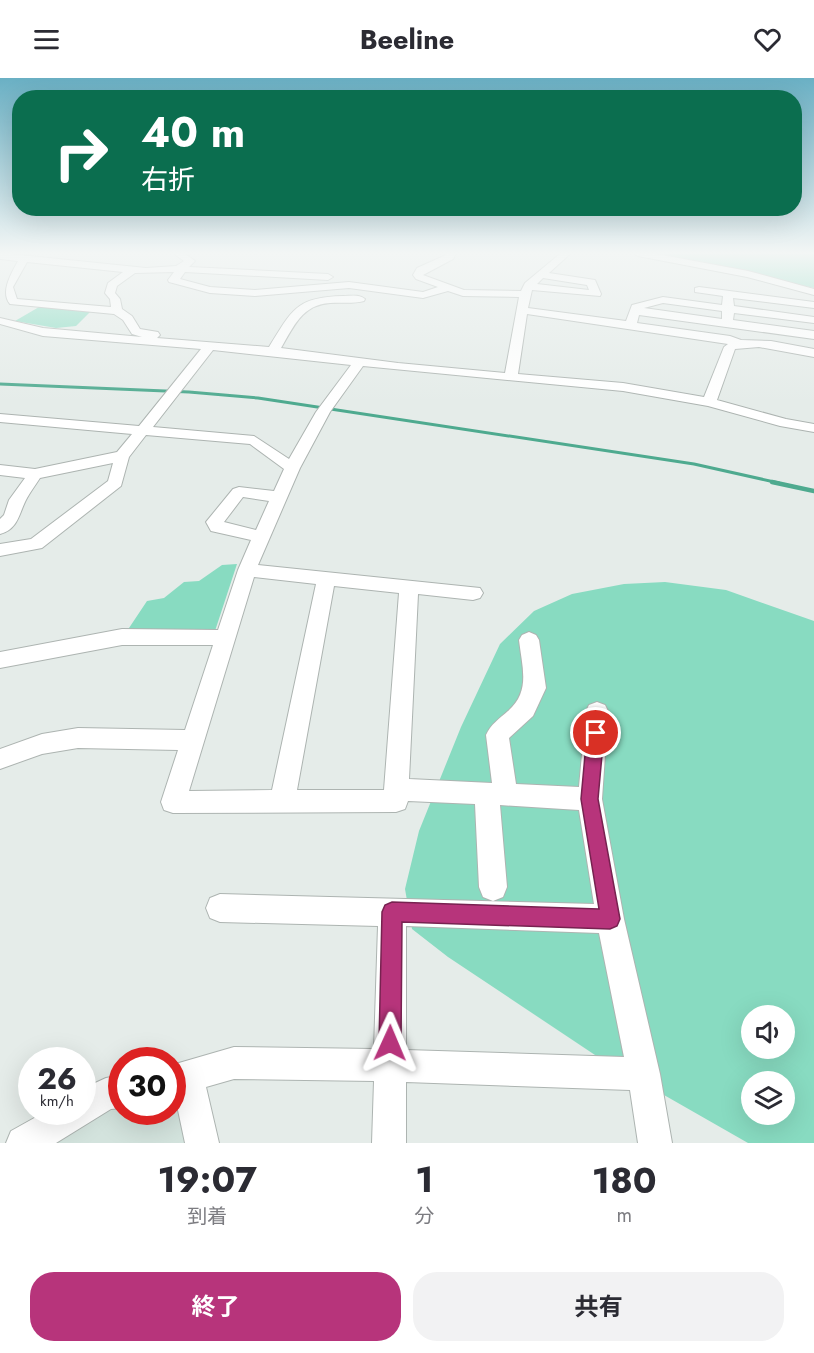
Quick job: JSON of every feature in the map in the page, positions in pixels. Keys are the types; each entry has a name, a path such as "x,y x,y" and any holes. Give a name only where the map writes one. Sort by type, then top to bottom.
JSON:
{"street":[{"path":"22,303 117,311 128,318 136,332 180,339 183,344"},
{"path":"116,303 117,311"},
{"path":"273,351 299,312 315,303"},
{"path":"511,377 524,303"},
{"path":"630,326 636,307 653,303"},
{"path":"685,303 814,320"},
{"path":"709,402 734,342 729,323 728,303"},
{"path":"796,303 814,305"},
{"path":"522,310 814,353"},
{"path":"635,310 814,335"},
{"path":"0,321 43,332 273,351 359,363 623,387 709,402 784,423 814,428"},
{"path":"0,550 36,544 107,491 115,483 122,456 210,346"},
{"path":"359,363 323,412 292,468 247,570 173,802 396,801 409,587"},
{"path":"0,418 254,440 292,468"},
{"path":"0,470 35,474 122,456"},
{"path":"0,529 12,517 17,500 35,474"},
{"path":"262,537 217,527 215,522 239,492 279,497"},
{"path":"247,570 473,593"},
{"path":"282,802 326,579"},
{"path":"0,660 122,637 225,638"},
{"path":"493,887 496,735 525,710 535,688 530,640"},
{"path":"597,711 590,799 610,919 644,1074 655,1143"},
{"path":"0,759 42,744 78,738 191,740"},
{"path":"398,789 590,799"},
{"path":"220,908 610,919"},
{"path":"389,1143 392,912"},
{"path":"186,1077 234,1063 390,1065 644,1074"},
{"path":"186,1096 202,1143"},
{"path":"23,1143 54,1125"}],"shaded area":[{"path":"108,1108 108,1125 185,1125 189,1143 48,1143 79,1125 96,1125 96,1115"}],"green space":[{"path":"39,307 91,311 76,326 56,328 15,321"},
{"path":"237,564 214,634 127,631 147,601 164,598 184,582 199,581 222,565"},
{"path":"665,582 726,590 814,621 814,1143 748,1143 601,1059 448,957 412,929 405,889 419,831 461,727 500,644 534,611 572,594 624,584"}],"waterway":[{"path":"0,384 189,392 258,398 694,464 779,483"},
{"path":"772,482 814,491"}],"route":[{"path":"390,1043 392,912 610,919 590,799 596,733"}]}
